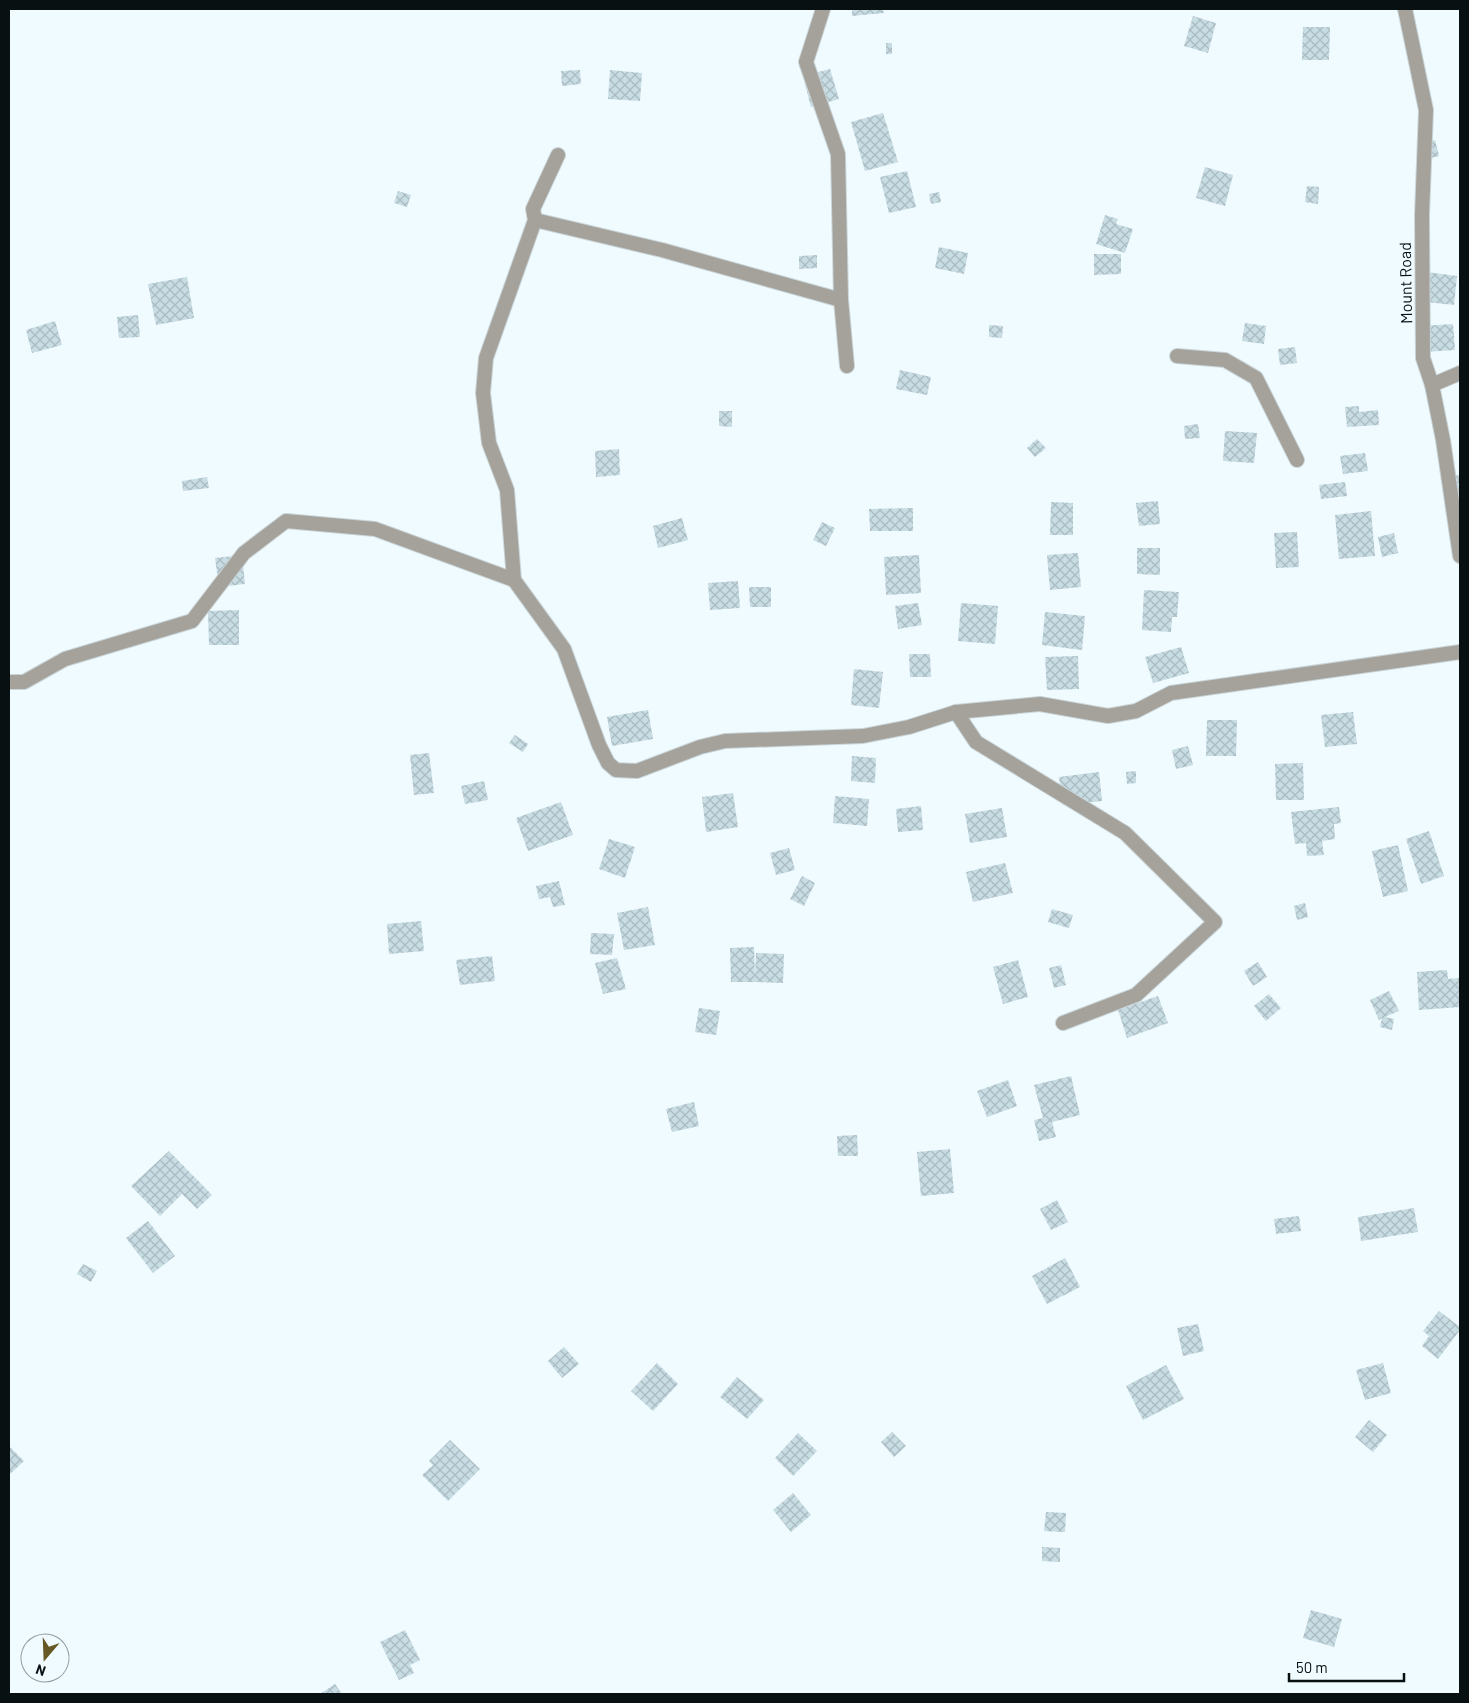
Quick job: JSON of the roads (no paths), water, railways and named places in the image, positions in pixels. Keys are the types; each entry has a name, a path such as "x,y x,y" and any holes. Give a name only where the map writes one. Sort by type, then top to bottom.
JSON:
{"street":[{"path":"823,9 806,62 838,154 841,300 847,366"},
{"name":"Mount Road","path":"1406,9 1426,110 1422,216 1423,358 1432,385 1443,440 1460,556"},
{"path":"558,155 533,209 535,220 486,358 483,393 489,444 507,490 514,580 564,649 598,745 608,763 616,770 637,771 700,747 725,741 863,736 909,727 956,712 1040,704 1108,716 1136,711 1171,693 1460,652"},
{"path":"535,220 662,250 841,300"},
{"path":"1177,356 1225,360 1256,378 1297,460"},
{"path":"1432,385 1460,373"},
{"path":"9,682 24,682 65,659 192,621 244,553 286,521 375,529 514,580"},
{"path":"956,712 976,742 1125,833 1215,922 1136,995 1063,1023"}]}
